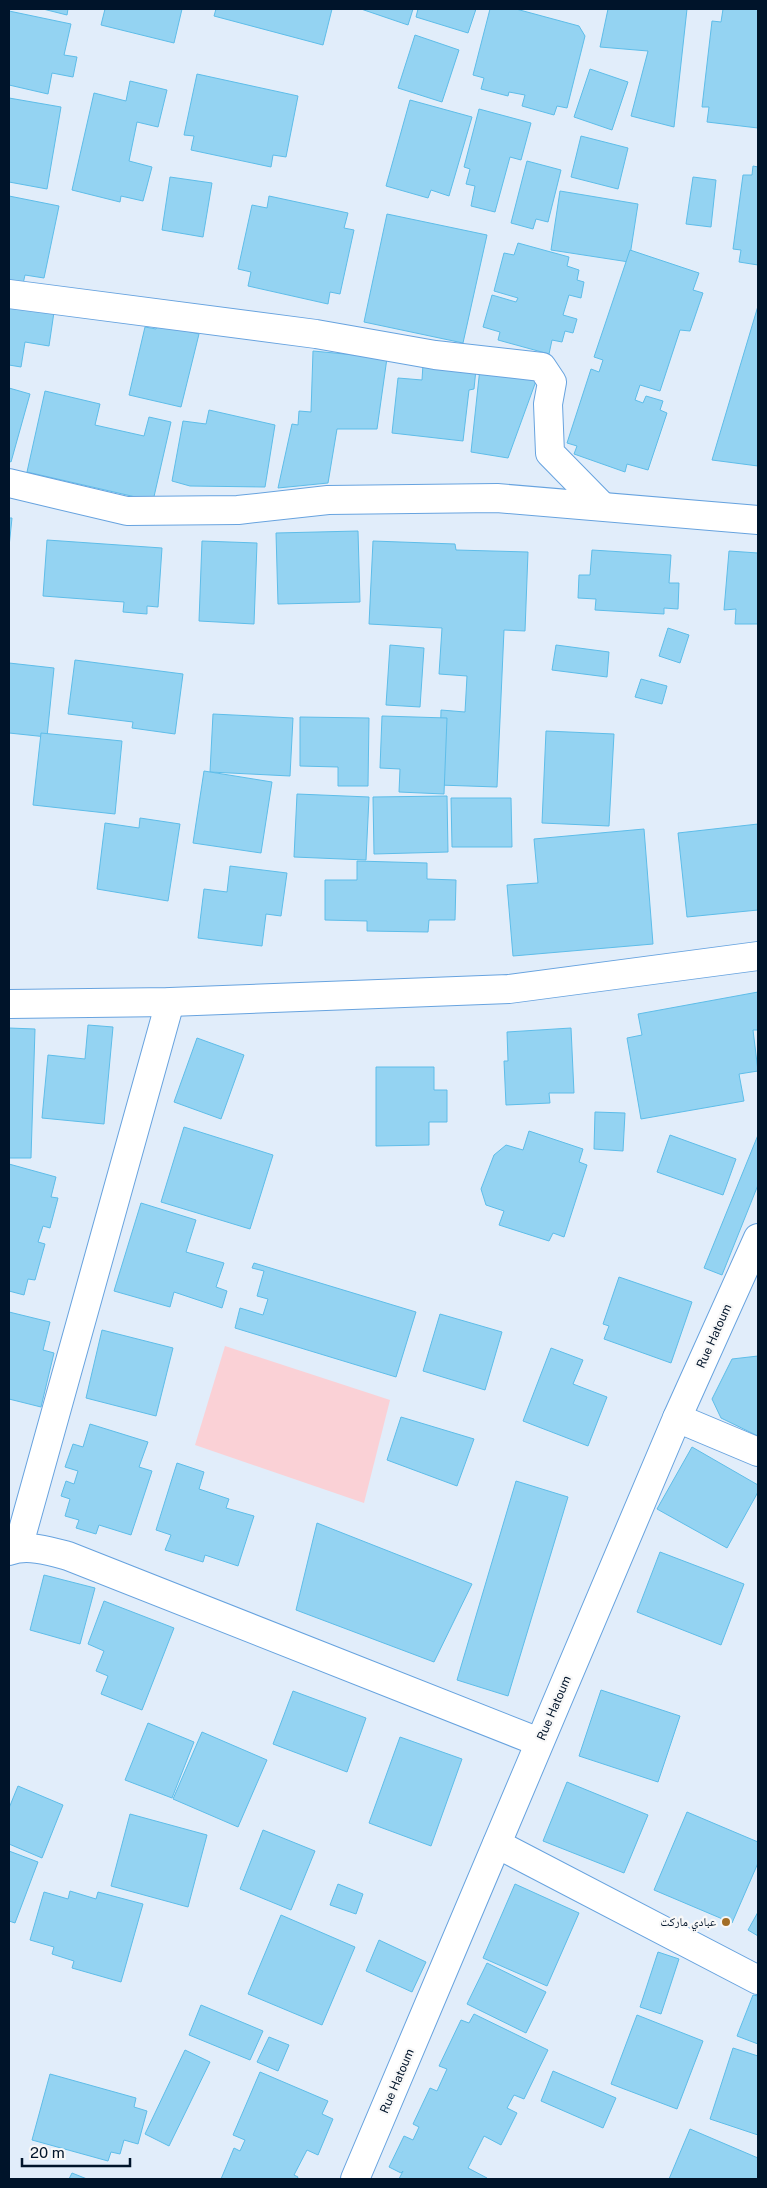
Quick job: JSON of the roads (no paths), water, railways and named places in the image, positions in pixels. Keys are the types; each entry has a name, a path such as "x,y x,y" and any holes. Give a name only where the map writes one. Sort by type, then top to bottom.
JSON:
{"street":[{"path":"9,294 316,334 436,355 542,367 552,382 548,404 550,453 602,506"},
{"path":"9,483 127,511 238,510 328,500 497,498 758,520"},
{"path":"9,1004 170,1002 509,990 758,956"},
{"path":"170,1002 13,1550 47,1550 68,1556 539,1742"},
{"name":"Rue Hatoum","path":"356,2179 677,1418 758,1238"},
{"path":"677,1418 758,1452"},
{"path":"497,1844 758,1980"}],"place":[{"name":"عبادي ماركت","path":"726,1922"}]}
